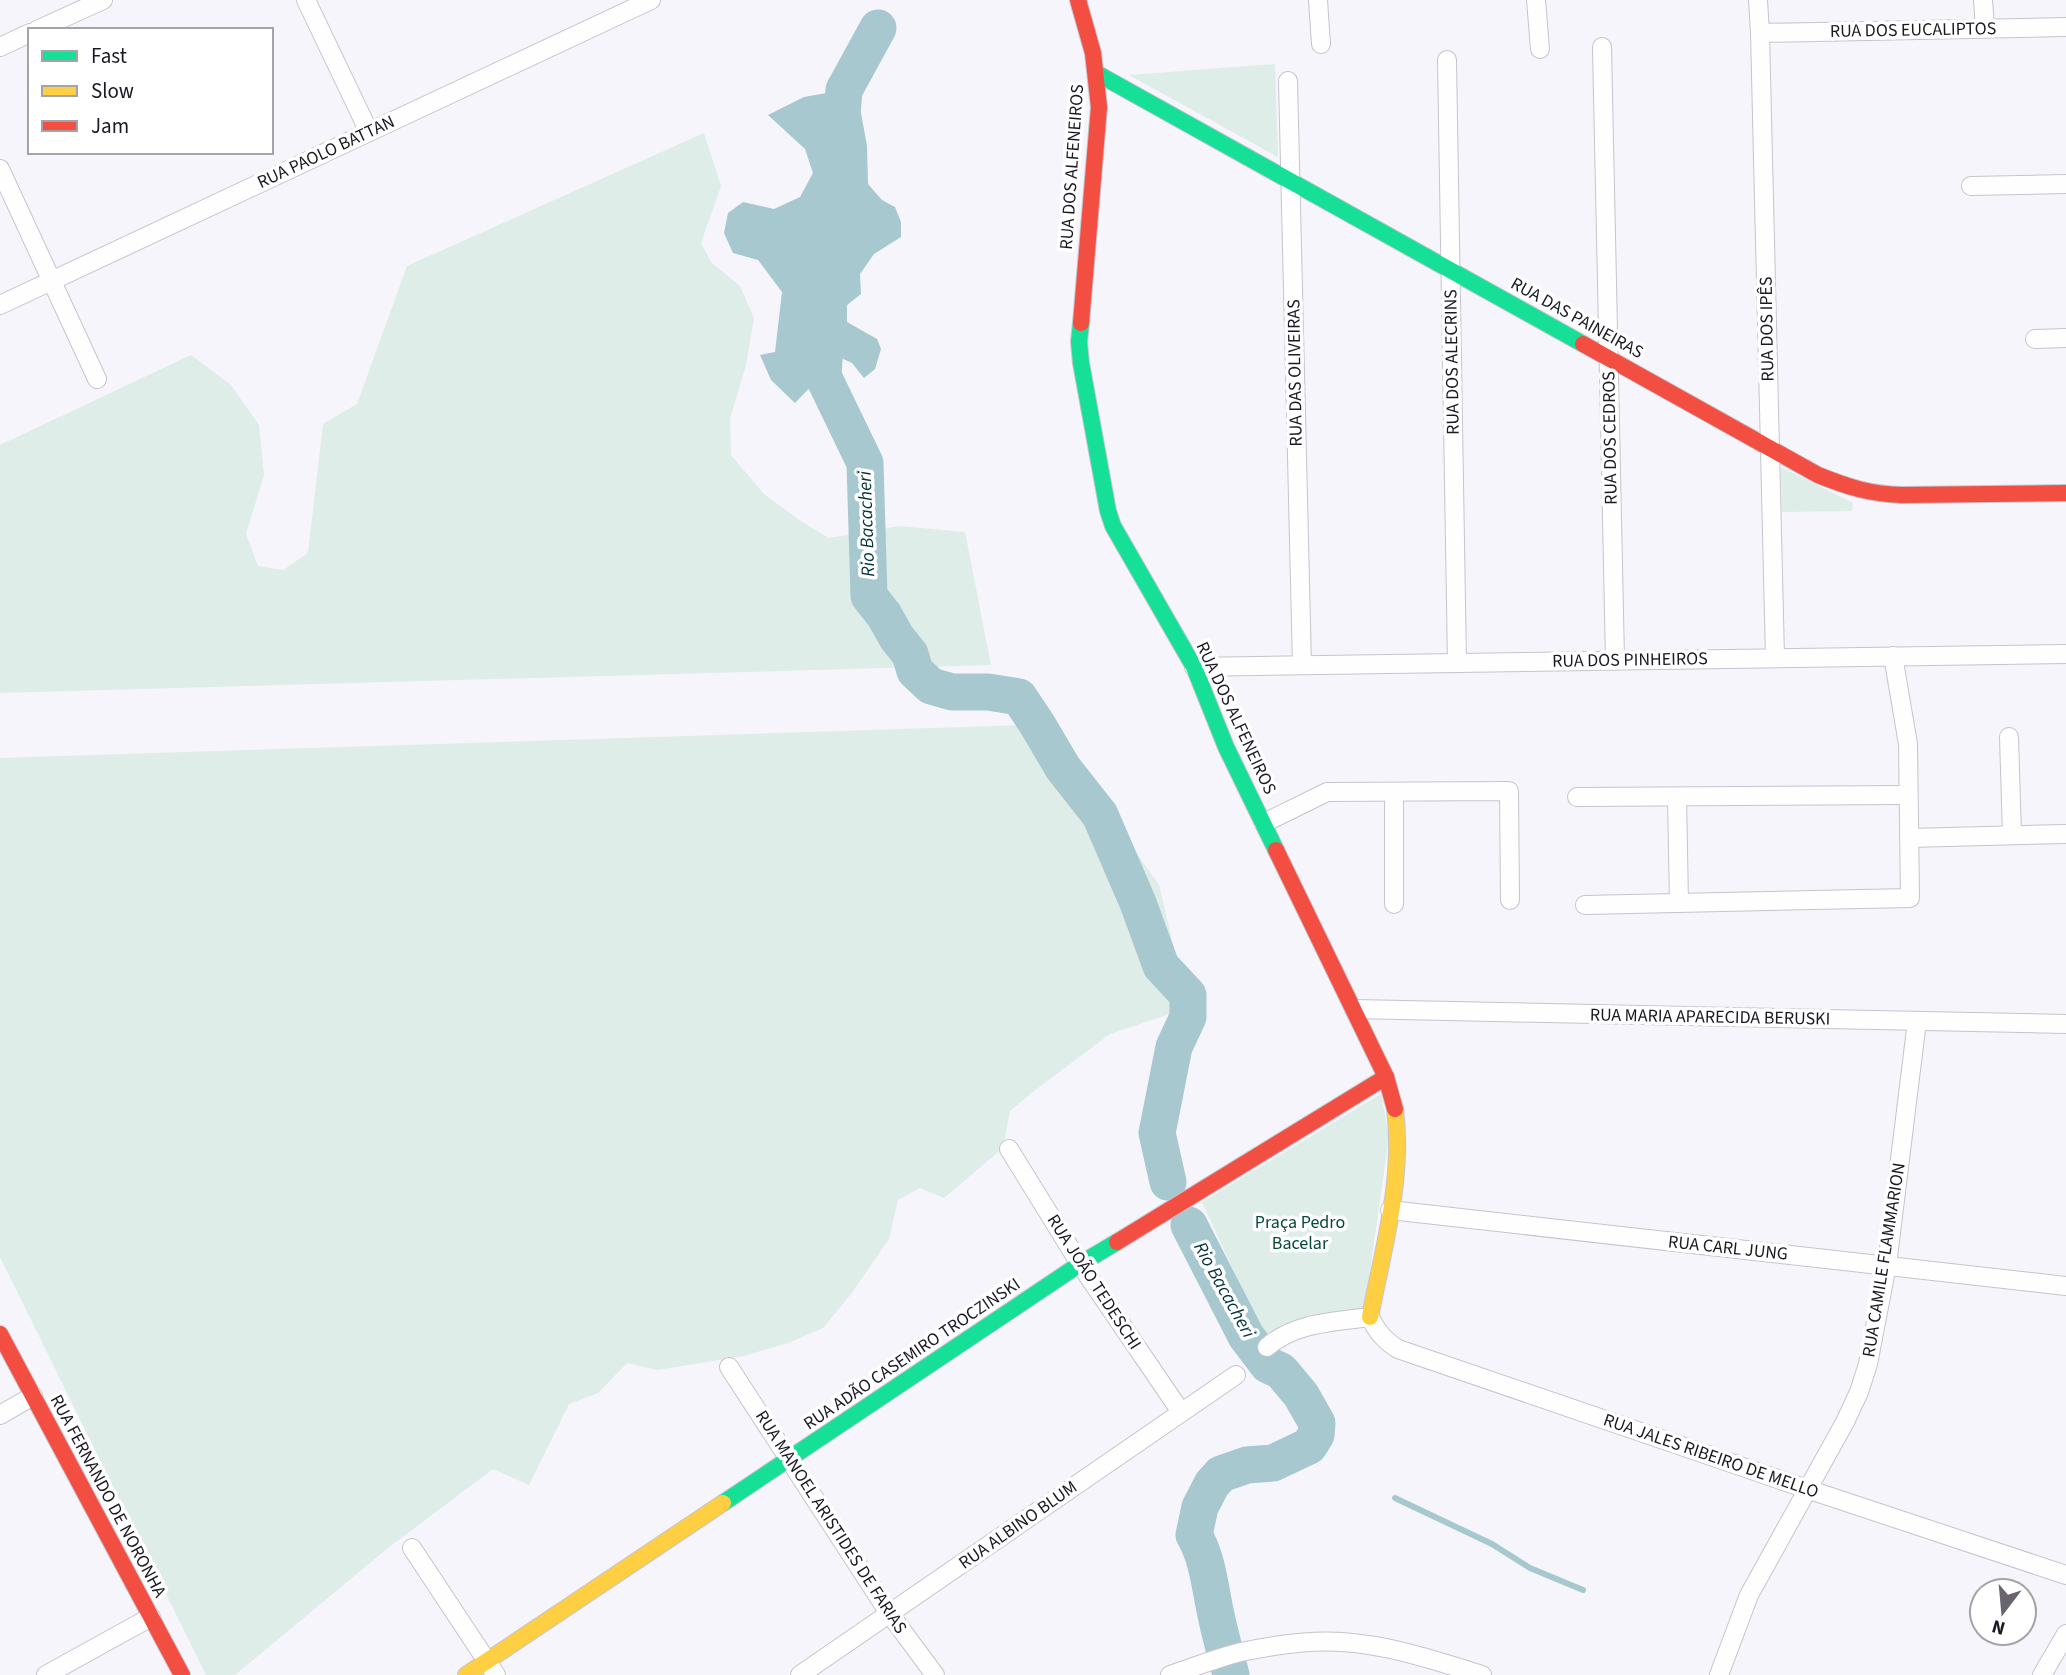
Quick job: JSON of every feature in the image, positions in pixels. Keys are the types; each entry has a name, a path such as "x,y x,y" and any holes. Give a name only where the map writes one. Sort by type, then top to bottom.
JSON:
{"street":[{"path":"41,28 103,0"},
{"path":"306,0 369,132"},
{"name":"RUA PAOLO BATTAN","path":"0,305 651,0"},
{"name":"RUA DOS ALFENEIROS","path":"1078,0 1098,74 1099,107 1079,322 1081,363 1108,511 1120,541 1194,667 1226,747 1386,1077 1394,1104 1397,1136 1390,1210 1370,1317"},
{"path":"1318,0 1321,44"},
{"path":"1536,0 1540,49"},
{"name":"RUA DOS IPÊS","path":"1758,0 1775,658"},
{"path":"1983,0 1985,28"},
{"name":"RUA DOS EUCALIPTOS","path":"1760,33 2066,27"},
{"path":"0,47 28,34"},
{"name":"RUA DOS CEDROS","path":"1602,47 1615,660"},
{"name":"RUA DOS ALECRINS","path":"1447,60 1457,663"},
{"name":"RUA DAS PAINEIRAS","path":"1098,74 1818,475 1875,494 2066,493"},
{"name":"RUA DAS OLIVEIRAS","path":"1288,81 1302,665"},
{"path":"0,169 97,379"},
{"path":"1971,186 2066,184"},
{"path":"2035,339 2066,338"},
{"name":"RUA DOS PINHEIROS","path":"1194,667 2066,653"},
{"path":"1585,905 1910,898 1907,734 1893,656"},
{"path":"2009,737 2012,835"},
{"path":"1264,823 1326,792 1509,791 1510,900"},
{"path":"1394,793 1394,904"},
{"path":"1577,797 1908,795"},
{"path":"1677,797 1679,903"},
{"path":"1909,838 2066,834"},
{"name":"RUA MARIA APARECIDA BERUSKI","path":"1354,1010 2066,1024"},
{"name":"RUA CAMILE FLAMMARION","path":"1718,1675 1749,1595 1845,1422 1868,1364 1887,1265 1917,1021"},
{"name":"RUA ADÃO CASEMIRO TROCZINSKI","path":"466,1675 491,1668 789,1459 1080,1264 1386,1077"},
{"name":"RUA JOÃO TEDESCHI","path":"1009,1149 1080,1264 1181,1412"},
{"name":"RUA CARL JUNG","path":"1390,1210 2066,1286"},
{"path":"1267,1347 1285,1333 1297,1329 1370,1317"},
{"name":"RUA JALES RIBEIRO DE MELLO","path":"1370,1317 1377,1332 1386,1342 1398,1349 2066,1575"},
{"name":"RUA FERNANDO DE NORONHA","path":"0,1335 182,1675"},
{"name":"RUA MANOEL ARISTIDES DE FARIAS","path":"729,1367 890,1614 935,1675"},
{"name":"RUA ALBINO BLUM","path":"800,1675 1236,1375"},
{"path":"0,1415 33,1396"},
{"path":"412,1548 491,1668"},
{"path":"46,1675 151,1618"},
{"path":"2042,1675 2066,1634"},
{"path":"1170,1675 1239,1653 1308,1642 1343,1642 1386,1648 1482,1675"}],"green space":[{"path":"1275,64 1278,157 1129,75"},
{"path":"704,133 721,186 701,243 711,262 740,286 754,318 746,365 730,419 731,455 764,494 829,538 899,526 965,532 991,665 0,693 0,445 191,355 231,385 259,425 264,475 246,534 258,566 283,570 308,553 323,424 357,404 407,266"},
{"path":"1781,467 1853,503 1852,511 1782,512"},
{"path":"1029,725 1080,773 1159,885 1188,1008 1110,1034 1034,1091 1010,1111 1003,1148 944,1198 920,1188 898,1200 889,1239 851,1294 823,1328 788,1343 744,1356 657,1370 627,1363 598,1393 569,1404 529,1485 493,1469 388,1548 235,1675 206,1675 0,1257 0,758"},
{"name":"Praça Pedro Bacelar","path":"1381,1094 1389,1137 1364,1313 1265,1339 1202,1202"}],"water":[{"path":"844,90 861,113 867,146 868,184 882,200 895,207 901,222 901,237 874,254 860,274 861,294 847,305 847,322 877,339 881,349 875,369 864,378 852,363 839,357 795,403 771,380 760,355 775,352 782,292 758,260 733,253 724,233 728,213 743,202 774,209 800,197 813,173 805,149 768,115 804,97"}],"waterway":[{"name":"Rio Bacacheri","path":"840,141 844,90 878,28"},
{"name":"Rio Bacacheri","path":"826,328 823,376 865,463 869,596 910,654 915,671 931,686 952,692 988,692 1019,697 1063,768 1100,815 1138,903 1161,966 1188,995 1188,1017 1174,1047 1157,1133 1168,1182"},
{"name":"Rio Bacacheri","path":"1189,1225 1246,1336 1268,1365 1281,1371 1301,1395 1317,1423 1316,1435 1309,1446 1273,1463 1247,1465 1221,1474 1212,1484 1200,1507 1194,1535 1206,1564 1231,1675"},
{"path":"1309,1446 1318,1452"},
{"path":"1395,1498 1492,1544 1530,1568 1583,1590"}],"traffic: fast":[{"path":"1098,74 1583,344"},
{"path":"1081,323 1081,363 1113,526 1194,667 1226,747 1276,850"},
{"path":"723,1503 1117,1242"}],"traffic: slow":[{"path":"1370,1317 1394,1188 1397,1161 1395,1109"},
{"path":"466,1675 723,1503"}],"traffic: jam":[{"path":"1078,0 1093,53 1099,107 1081,323"},
{"path":"1583,344 1818,475 1849,486 1902,495 2066,493"},
{"path":"1276,850 1386,1077 1395,1109"},
{"path":"1117,1242 1386,1077"},
{"path":"0,1334 182,1675"}]}
